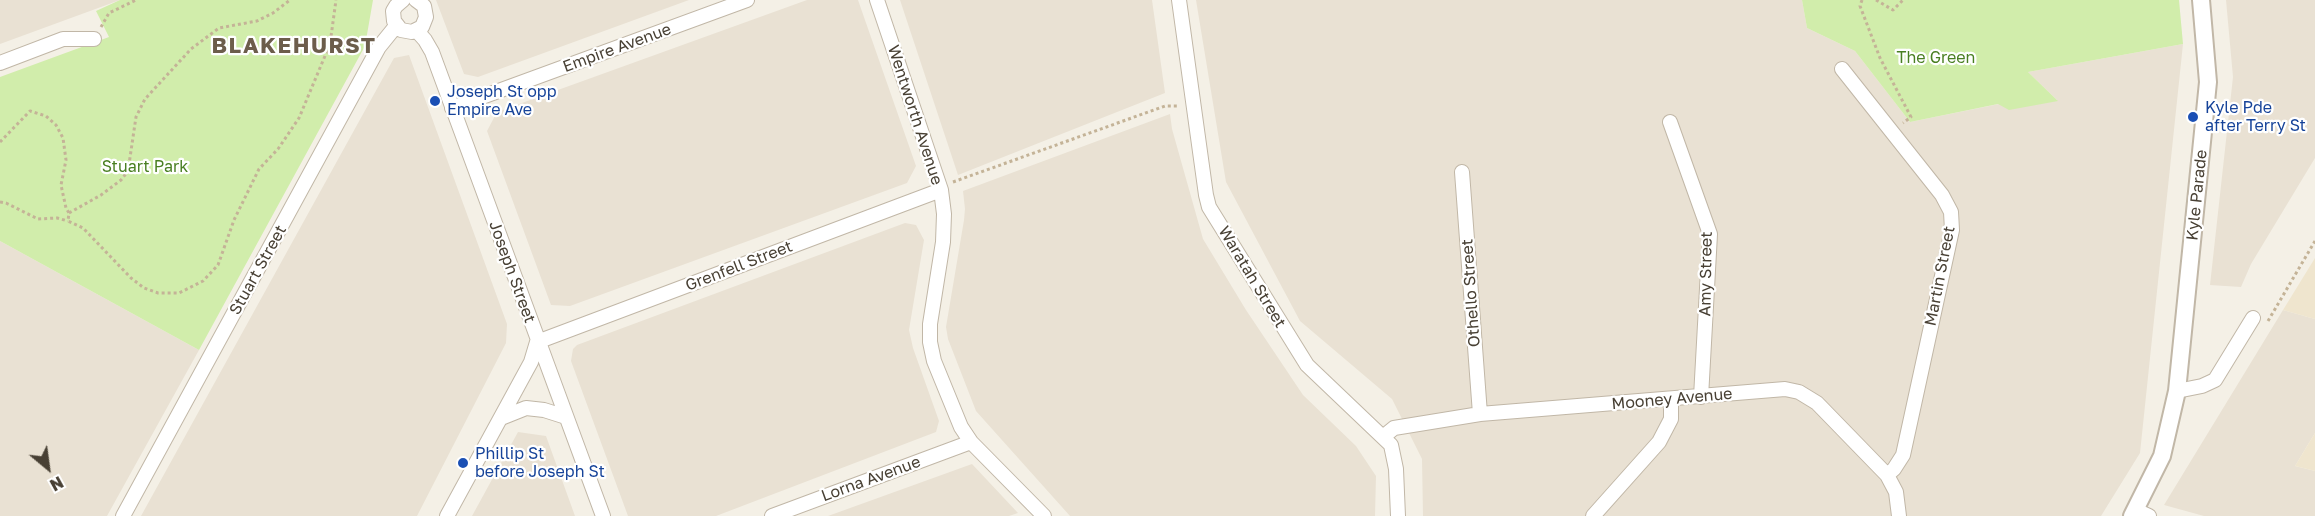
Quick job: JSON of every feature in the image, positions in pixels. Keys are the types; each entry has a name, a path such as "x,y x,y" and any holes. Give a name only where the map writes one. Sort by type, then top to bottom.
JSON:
{"street":[{"path":"403,0 393,11 396,26 406,32 417,31 425,23 424,6 416,0"},
{"name":"Empire Avenue","path":"452,108 747,0"},
{"name":"Wentworth Avenue","path":"877,0 941,190 944,214 943,242 930,324 930,342 942,386 961,427 971,442 1044,516"},
{"name":"Waratah Street","path":"1179,0 1209,207 1306,366 1391,445 1398,516"},
{"name":"Kyle Parade","path":"2139,514 2162,456 2177,391 2208,82 2201,0"},
{"name":"Stuart Street","path":"123,516 379,47 396,26"},
{"name":"Joseph Street","path":"417,31 432,52 603,516"},
{"path":"0,63 63,39 94,39"},
{"name":"Martin Street","path":"1842,69 1942,195 1951,212 1952,230 1903,455 1887,475"},
{"name":"Amy Street","path":"1670,122 1710,234 1701,397"},
{"name":"Othello Street","path":"1462,172 1480,414"},
{"name":"Grenfell Street","path":"537,342 941,190"},
{"path":"2177,391 2202,386 2215,380 2253,318"},
{"path":"447,516 531,362 537,342"},
{"name":"Mooney Avenue","path":"1383,436 1394,428 1480,414 1701,397 1785,388 1799,392 1817,403 1887,475 1896,492 1899,516"},
{"path":"1593,516 1659,442 1671,419 1671,399"},
{"path":"501,417 526,408 544,410 566,417"},
{"name":"Lorna Avenue","path":"772,516 971,442"}],"path":[{"path":"94,39 109,13 136,0"},
{"path":"69,213 101,195 121,180 128,171 136,117 145,99 191,49 219,28 257,21 273,13 290,0"},
{"path":"0,202 38,219 57,218 83,228 131,278 144,288 158,293 179,293 203,281 218,265 234,220 259,169 279,149 299,118 330,44 336,0"},
{"path":"1862,0 1860,6 1880,57 1911,117 1892,132"},
{"path":"1876,0 1893,10 1903,0"},
{"path":"941,190 952,182 1166,106 1193,106"},
{"path":"0,142 30,111 46,116 57,125 63,138 66,160 62,185 69,213 68,221"},
{"path":"2253,318 2263,330 2315,241"}],"shaded area":[{"path":"0,0 120,0 0,44"},
{"path":"436,0 689,0 478,77 464,74"},
{"path":"807,0 858,0 916,166 907,183 570,306 551,305 487,131 497,112"},
{"path":"900,0 1152,0 1165,93 958,175"},
{"path":"1196,0 1802,0 1807,28 1855,51 1910,122 1999,104 2057,100 2028,72 2183,44 2140,453 2101,516 1423,516 1422,459 1392,399 1300,321 1226,182"},
{"path":"2226,0 2315,0 2315,158 2251,264 2241,287 2210,285 2233,77"},
{"path":"409,55 507,324 506,343 417,516 141,516 394,58"},
{"path":"1170,114 1172,129 1203,239 1246,310 1303,395 1356,446 1376,476 1375,516 1070,516 976,411 948,339 946,327 964,220 963,191"},
{"path":"905,223 916,225 924,240 909,330 913,348 939,421 936,432 716,516 628,516 571,361 573,349 577,345"},
{"path":"0,241 199,350 107,516 0,516"},
{"path":"2315,258 2315,319 2283,310"},
{"path":"2283,310 2315,319 2315,433 2295,466 2315,471 2315,516 2204,516 2164,505"},
{"path":"518,432 546,436 575,516 472,516"},
{"path":"2315,433 2315,471 2295,466"},
{"path":"972,464 1018,513 1009,516 828,516"}],"green space":[{"name":"Stuart Park","path":"120,0 373,0 365,46 199,350 0,241 0,77 109,37 96,11"},
{"name":"The Green","path":"1802,0 2179,0 2183,44 2028,72 2058,101 2009,110 1998,104 1910,122 1855,51 1807,28"}],"place":[{"name":"Joseph St opp Empire Ave","path":"435,101"},
{"name":"Kyle Pde after Terry St","path":"2193,117"},
{"name":"Phillip St before Joseph St","path":"463,463"}],"district":[{"name":"BLAKEHURST","path":"294,46"}]}
